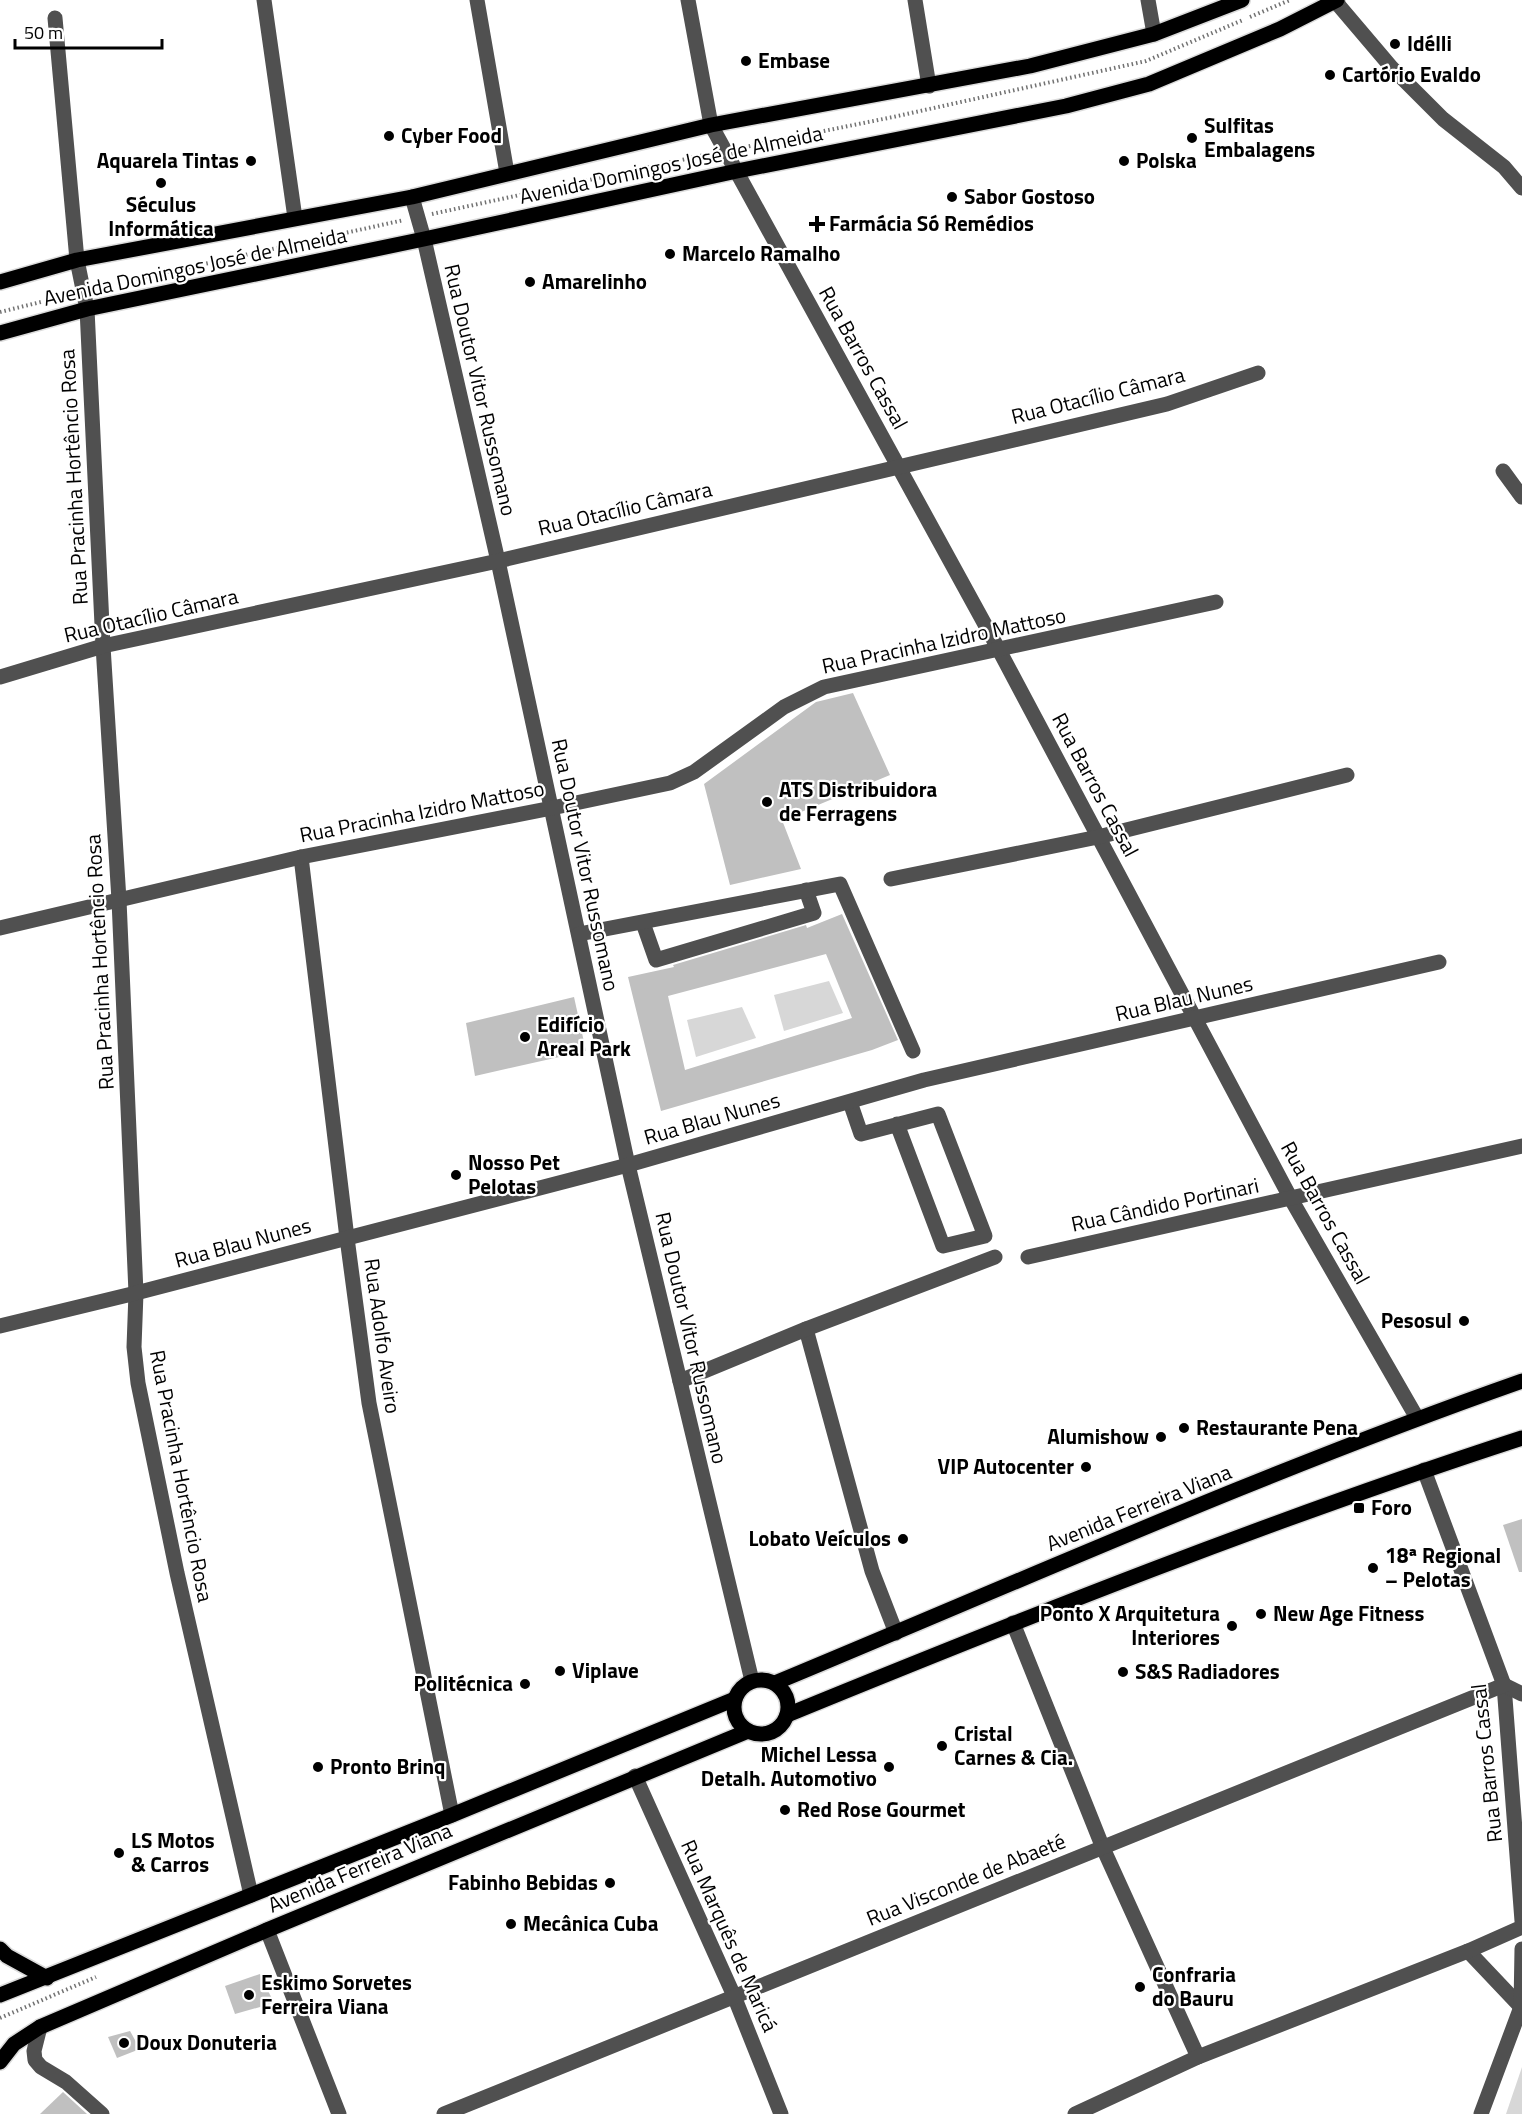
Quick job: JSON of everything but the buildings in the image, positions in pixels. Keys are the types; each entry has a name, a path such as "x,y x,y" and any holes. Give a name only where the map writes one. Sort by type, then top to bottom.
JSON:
{"main road":[{"name":"Avenida Domingos José de Almeida","path":"0,282 77,260 412,197 711,125 1030,66 1154,34 1242,0"},
{"name":"Avenida Domingos José de Almeida","path":"0,333 87,309 737,171 1066,106 1149,84 1280,29 1336,0"},
{"name":"Avenida Ferreira Viana","path":"775,1683 1320,1455 1522,1381"},
{"path":"787,1715 1013,1623 1424,1470 1522,1438"},
{"path":"768,1680 775,1683 788,1701 787,1715 783,1723 771,1732 755,1734 748,1731 737,1720 734,1712 735,1699 739,1690 752,1681 768,1680"},
{"name":"Avenida Ferreira Viana","path":"0,1995 452,1815 735,1699"},
{"name":"Avenida Ferreira Viana","path":"0,2062 14,2044 40,2027 635,1776 748,1731"},
{"path":"0,1949 7,1956 47,1978"}],"street":[{"path":"264,0 295,218"},
{"path":"477,0 507,173"},
{"path":"688,0 711,125"},
{"path":"915,0 929,86"},
{"path":"1148,0 1154,34"},
{"path":"1336,0 1392,68 1443,119 1503,167 1522,188"},
{"name":"Rua Pracinha Hortêncio Rosa","path":"55,18 77,260 87,309 103,646 119,900 136,1293 134,1347 138,1383 177,1573 251,1895"},
{"name":"Rua Barros Cassal","path":"711,125 999,650 1291,1199 1418,1418"},
{"name":"Rua Doutor Vitor Russomano","path":"412,197 424,239 498,561 628,1165 752,1681"},
{"name":"Rua Otacílio Câmara","path":"0,677 103,646 498,561 1167,404 1258,373"},
{"path":"1503,471 1522,497"},
{"name":"Rua Pracinha Izidro Mattoso","path":"0,928 302,857 670,783 694,772 784,707 824,687 1216,602"},
{"path":"891,879 1098,837 1347,775"},
{"name":"Rua Adolfo Aveiro","path":"302,857 369,1403 452,1815"},
{"path":"579,934 840,884 912,1051"},
{"path":"643,922 656,960 814,913 806,890"},
{"name":"Rua Blau Nunes","path":"0,1326 136,1293 628,1165 924,1080 1439,962"},
{"path":"850,1101 861,1134 897,1124 938,1114 985,1236 943,1246 897,1124"},
{"name":"Rua Cândido Portinari","path":"1028,1257 1522,1146"},
{"path":"680,1381 806,1329 995,1257"},
{"path":"806,1329 872,1571 896,1634"},
{"name":"Rua Barros Cassal","path":"1424,1470 1503,1685 1522,1922"},
{"path":"1013,1623 1103,1848 1198,2057"},
{"path":"1503,1685 1522,1694"},
{"name":"Rua Visconde de Abaeté","path":"444,2114 1503,1685"},
{"name":"Rua Marquês de Maricá","path":"635,1776 734,1996 781,2114"},
{"path":"1075,2114 1198,2057 1468,1951 1522,1927"},
{"path":"267,1930 339,2114"},
{"path":"1481,2114 1521,2008 1522,1948"},
{"path":"1468,1951 1521,2008"},
{"path":"40,2027 34,2051 35,2060 41,2067 66,2082 102,2114"}],"path":[{"path":"126,282 726,150 893,117 1146,61 1290,0"},
{"path":"0,312 42,302"}],"shaded area":[{"path":"829,981 843,1013 784,1031 774,995"},
{"path":"742,1007 756,1038 696,1057 687,1020"},
{"path":"1522,2067 1522,2114 1506,2114"}],"place":[{"name":"Idélli","path":"1395,44"},
{"name":"Embase","path":"746,61"},
{"name":"Cartório Evaldo","path":"1330,75"},
{"name":"Cyber Food","path":"389,136"},
{"name":"Sulfitas Embalagens","path":"1192,138"},
{"name":"Aquarela Tintas","path":"251,161"},
{"name":"Polska","path":"1124,161"},
{"name":"Séculus Informática","path":"161,183"},
{"name":"Sabor Gostoso","path":"952,197"},
{"name":"Farmácia Só Remédios","path":"817,224"},
{"name":"Marcelo Ramalho","path":"670,254"},
{"name":"Amarelinho","path":"530,282"},
{"name":"ATS Distribuidora de Ferragens","path":"767,802"},
{"name":"Edifício Areal Park","path":"525,1037"},
{"name":"Nosso Pet Pelotas","path":"456,1175"},
{"name":"Pesosul","path":"1464,1321"},
{"name":"Restaurante Pena","path":"1184,1428"},
{"name":"Alumishow","path":"1161,1437"},
{"name":"VIP Autocenter","path":"1086,1467"},
{"name":"Foro","path":"1359,1508"},
{"name":"Lobato Veículos","path":"903,1539"},
{"name":"18ª Regional – Pelotas","path":"1373,1568"},
{"name":"New Age Fitness","path":"1261,1614"},
{"name":"Ponto X Arquitetura Interiores","path":"1232,1626"},
{"name":"Viplave","path":"560,1671"},
{"name":"S&S Radiadores","path":"1123,1672"},
{"name":"Politécnica","path":"525,1684"},
{"name":"Cristal Carnes & Cia.","path":"942,1746"},
{"name":"Pronto Brinq","path":"318,1767"},
{"name":"Michel Lessa Detalh. Automotivo","path":"889,1767"},
{"name":"Red Rose Gourmet","path":"785,1810"},
{"name":"LS Motos & Carros","path":"119,1853"},
{"name":"Fabinho Bebidas","path":"610,1883"},
{"name":"Mecânica Cuba","path":"511,1924"},
{"name":"Confraria do Bauru","path":"1140,1987"},
{"name":"Eskimo Sorvetes Ferreira Viana","path":"249,1995"},
{"name":"Doux Donuteria","path":"124,2043"}]}
